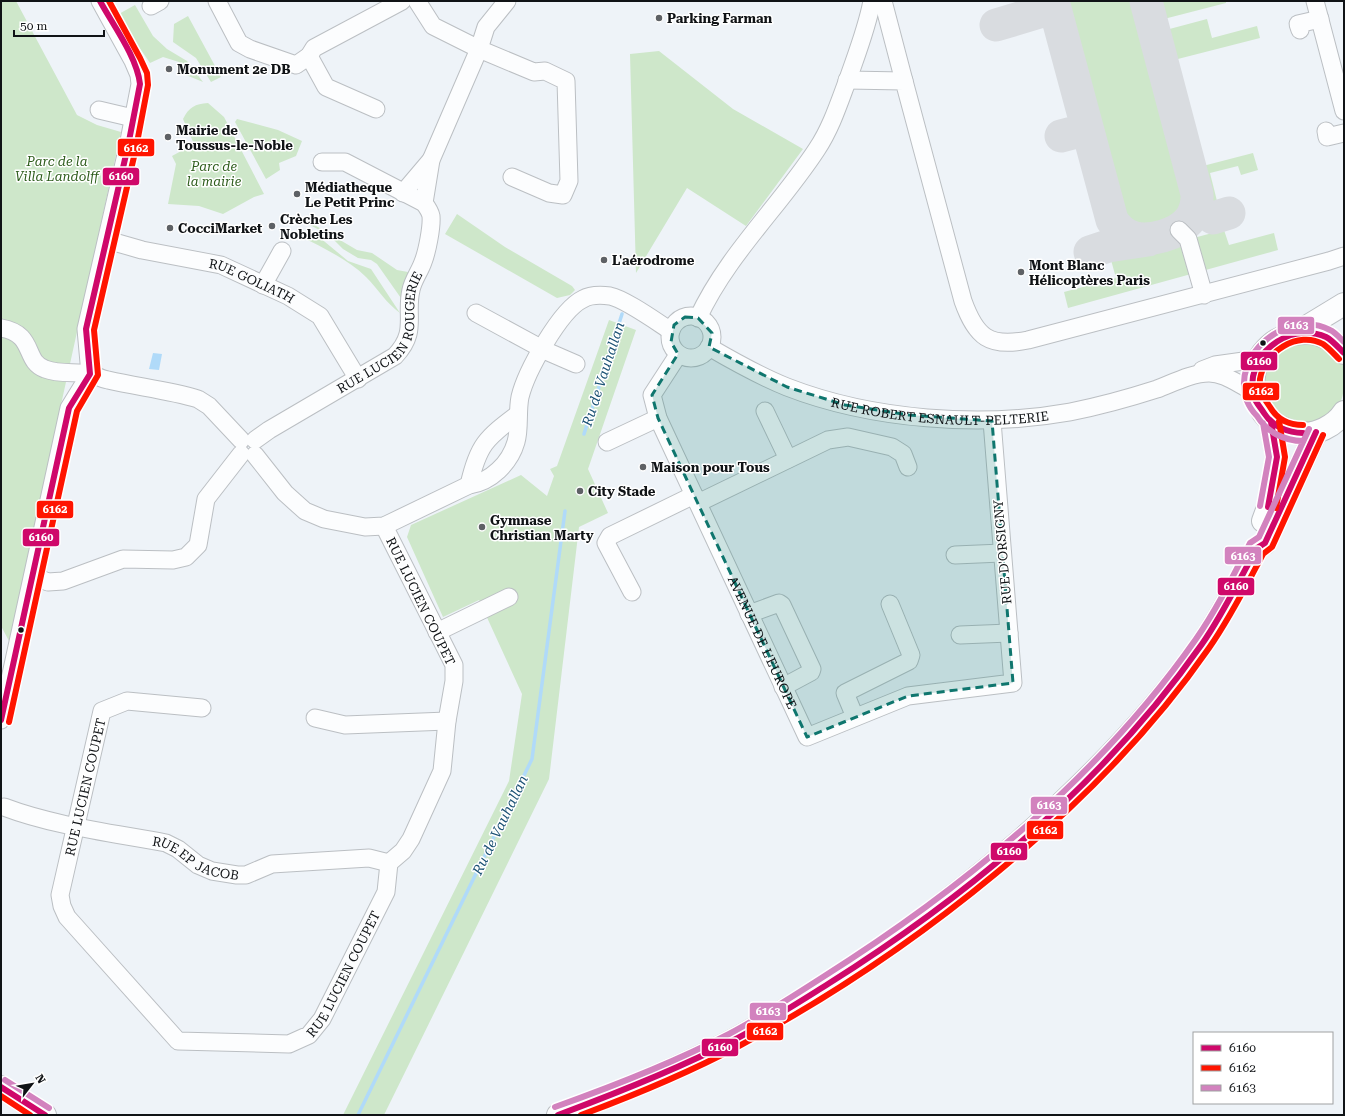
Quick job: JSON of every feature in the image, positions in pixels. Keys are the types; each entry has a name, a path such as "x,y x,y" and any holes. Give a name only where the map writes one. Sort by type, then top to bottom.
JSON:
{"main road":[{"path":"1298,332 1344,304"},
{"path":"1344,353 1340,347 1328,338 1313,333 1298,332 1285,335 1273,342 1258,359 1253,375 1253,391 1263,413 1271,422 1285,430 1301,433 1316,432 1330,426 1344,412"},
{"path":"1257,548 1255,541 1270,502 1277,457 1271,422"},
{"path":"558,1115 617,1094 730,1042 813,994 894,942 968,886 1054,811 1122,743 1201,646 1224,611 1257,548 1266,543 1316,432"},
{"path":"1,1087 45,1115"}],"street":[{"path":"1,720 69,408 90,374 86,329 107,240 140,84 139,75 100,1"},
{"path":"217,1 239,42 245,46 296,65 309,56 314,48 402,1"},
{"path":"417,1 433,26 479,49 534,72 544,70 566,81 569,181 563,195 549,193 512,177"},
{"name":"RUE LUCIEN ROUGERIE","path":"33,576 48,582 63,581 123,559 173,560 186,557 198,545 206,499 230,466 248,447 269,430 358,379 401,350 408,334 411,289 424,261 430,224 431,217 428,208 424,203 431,160 479,49 486,27 507,1"},
{"path":"698,318 710,296 748,238 796,180 818,147 836,113 868,24 872,1"},
{"path":"883,1 964,301 972,323 985,336 1003,342 1028,340 1204,295 1344,256"},
{"path":"1315,1 1344,111"},
{"path":"1300,30 1298,24 1320,20"},
{"path":"309,56 326,87 376,109"},
{"path":"848,80 904,80"},
{"path":"100,110 135,109"},
{"path":"1326,131 1328,137 1344,133"},
{"name":"RUE LUCIEN ROUGERIE","path":"404,193 431,160"},
{"path":"322,162 345,162 424,203"},
{"path":"1179,230 1188,239 1204,295"},
{"name":"RUE GOLIATH","path":"107,240 142,250 221,265 269,287 320,316 358,379"},
{"path":"269,287 282,251"},
{"path":"1,328 8,329 24,338 35,363 45,370 63,373 90,374 106,380 198,399 209,406 248,447 285,493 305,511 324,519 365,527 384,526 469,484 478,484 493,475 507,460 516,442 520,396 540,349 569,311 582,299 593,296 616,298 671,331"},
{"path":"476,313 540,349 563,360 576,364"},
{"path":"685,317 698,318 704,321 712,333 710,347 700,356 694,358 678,355 671,342 671,331 679,320 685,317"},
{"name":"RUE ROBERT ESNAULT-PELTERIE","path":"710,347 787,387 845,405 909,416 992,421 1068,412 1098,406 1209,373 1226,376 1239,386 1253,391"},
{"name":"AVENUE DE L'EUROPE","path":"678,355 652,395 658,418 807,737 908,696 1014,683"},
{"name":"RUE ROBERT ESNAULT-PELTERIE","path":"1179,381 1215,365 1258,359"},
{"path":"765,411 788,459"},
{"path":"469,484 474,462 483,444 493,432 518,414"},
{"path":"607,442 658,418"},
{"name":"RUE D'ORSIGNY","path":"992,421 1014,683"},
{"path":"632,592 606,543 610,536 788,459 828,440 848,436 892,447 903,454 908,466"},
{"name":"RUE LUCIEN COUPET","path":"202,708 127,701 102,711 60,895 62,906 66,917 178,1041 289,1044 309,1035 322,1019 386,892 389,863 404,851 411,839 442,771 447,721 454,681 454,665 384,526"},
{"path":"955,555 1002,553"},
{"path":"437,632 509,597"},
{"path":"749,614 779,603 782,605 812,669 811,672 783,687"},
{"path":"855,717 845,693 909,661 911,655 890,604"},
{"path":"960,635 1009,633"},
{"path":"315,718 345,725 447,721"},
{"name":"RUE EP JACOB","path":"2,806 20,813 75,826 166,844 178,849 198,865 212,871 237,875 246,875 272,864 369,858 389,863"}],"highlighted area":[{"path":"685,317 698,318 712,333 709,347 787,387 845,405 909,415 992,421 1013,683 908,696 807,737 658,418 652,395 678,354 671,342 674,325"}],"green space":[{"name":"Parc de la Villa Landolff","path":"1,1 16,1 77,115 97,125 121,132 9,641 1,626"},
{"path":"1061,1 1136,1 1185,188 1186,202 1184,210 1169,226 1154,231 1139,231 1127,224 1115,207"},
{"path":"1155,1 1226,1 1226,3 1160,20"},
{"path":"135,5 153,36 167,49 187,61 203,82 186,75 179,62 163,57 150,63 117,15"},
{"path":"188,16 221,77 211,82 196,58 173,42 174,24"},
{"path":"1207,19 1212,38 1257,26 1260,38 1170,61 1162,31"},
{"path":"659,51 733,109 803,149 746,226 687,188 636,273 630,54"},
{"name":"Parc de la mairie","path":"208,103 224,117 264,194 254,197 223,214 199,206 168,204 176,164 172,156 194,144 183,119 193,107 199,104"},
{"path":"237,119 278,130 302,141 296,156 279,163 280,170 266,179 235,122"},
{"path":"1253,153 1258,170 1241,175 1238,166 1210,173 1219,209 1211,211 1199,167"},
{"path":"457,214 505,247 572,286 575,290 570,295 557,298 445,234"},
{"path":"306,220 357,250 372,253 397,270 408,272 403,301 377,264 371,260 358,258 343,249 329,235 306,223"},
{"path":"1223,227 1229,245 1274,233 1278,250 1068,308 1064,292 1116,278 1111,260 1216,232 1216,229"},
{"path":"302,230 319,237 348,261 371,269 400,313 390,305 359,271 334,254 298,235"},
{"path":"609,320 636,330 588,469 608,513 579,527 549,779 384,1115 343,1115 509,781 522,694 479,600 443,617 407,537 411,525 521,475 547,496 554,476 550,469 557,466"},
{"path":"1304,337 1343,360 1344,364 1344,388 1343,396 1340,402 1330,413 1311,426 1272,414 1259,372 1265,358"}],"water":[{"path":"153,353 162,354 159,370 149,369"}],"waterway":[{"name":"Ru de Vauhallan","path":"584,434 622,314"},
{"name":"Ru de Vauhallan","path":"358,1115 532,759 565,511"}],"taxiway":[{"path":"1053,1 1112,220 1122,232 1134,238 1148,239 1163,236 1183,226 1192,216 1197,202 1197,194 1146,1"},
{"path":"996,25 1046,10 1050,10 1056,14"},
{"path":"1061,136 1080,131 1088,135"},
{"path":"1213,218 1229,213"},
{"path":"1090,252 1108,246 1148,240"}],"transit line":[{"name":"6160","path":"1,720 69,408 90,374 86,329 128,146 140,84 134,63 124,41 100,1"},
{"name":"6162","path":"9,722 77,411 98,375 94,330 136,148 148,85 147,73 109,1"},
{"name":"6163","path":"1303,441 1296,441 1283,437 1271,431 1261,422 1247,401 1244,384 1247,367 1255,352 1266,340 1281,330 1297,325 1314,325 1330,330 1344,342"},
{"name":"6160","path":"1303,433 1292,432 1281,428 1267,418 1254,397 1252,382 1255,368 1262,356 1272,346 1284,338 1297,334 1312,333 1326,337 1344,353"},
{"name":"6162","path":"1303,425 1288,422 1280,418 1273,411 1261,391 1260,379 1263,369 1275,352 1293,342 1303,340 1313,340 1323,344 1339,359"},
{"name":"6162","path":"1276,508 1285,457 1279,421"},
{"name":"6160","path":"1268,507 1277,457 1271,422"},
{"name":"6163","path":"1260,506 1269,457 1263,423"},
{"name":"6163","path":"555,1107 621,1082 708,1045 765,1014 875,943 927,906 1026,826 1073,783 1117,737 1158,689 1204,628 1250,543 1259,537 1309,429"},
{"name":"6160","path":"558,1115 624,1090 689,1062 768,1021 828,984 932,913 983,874 1032,832 1078,789 1122,743 1164,695 1210,633 1257,548 1265,543 1316,432"},
{"name":"6162","path":"581,1115 700,1065 739,1046 804,1009 869,968 934,922 996,873 1057,820 1113,765 1164,707 1217,637 1263,554 1272,547 1323,435"},
{"name":"6163","path":"5,1080 49,1108"},
{"name":"6160","path":"1,1087 45,1115"},
{"name":"6162","path":"1,1096 30,1115"}],"place":[{"name":"Parking Farman","path":"659,18"},
{"name":"Monument 2e DB","path":"169,69"},
{"name":"Mairie de Toussus-le-Noble","path":"168,137"},
{"name":"Médiatheque Le Petit Princ","path":"297,194"},
{"name":"Crèche Les Nobletins","path":"272,226"},
{"name":"CocciMarket","path":"170,228"},
{"name":"L'aérodrome","path":"604,260"},
{"name":"Mont Blanc Hélicoptères Paris","path":"1021,272"},
{"name":"Maison pour Tous","path":"643,467"},
{"name":"City Stade","path":"580,491"},
{"name":"Gymnase Christian Marty","path":"482,527"}]}
